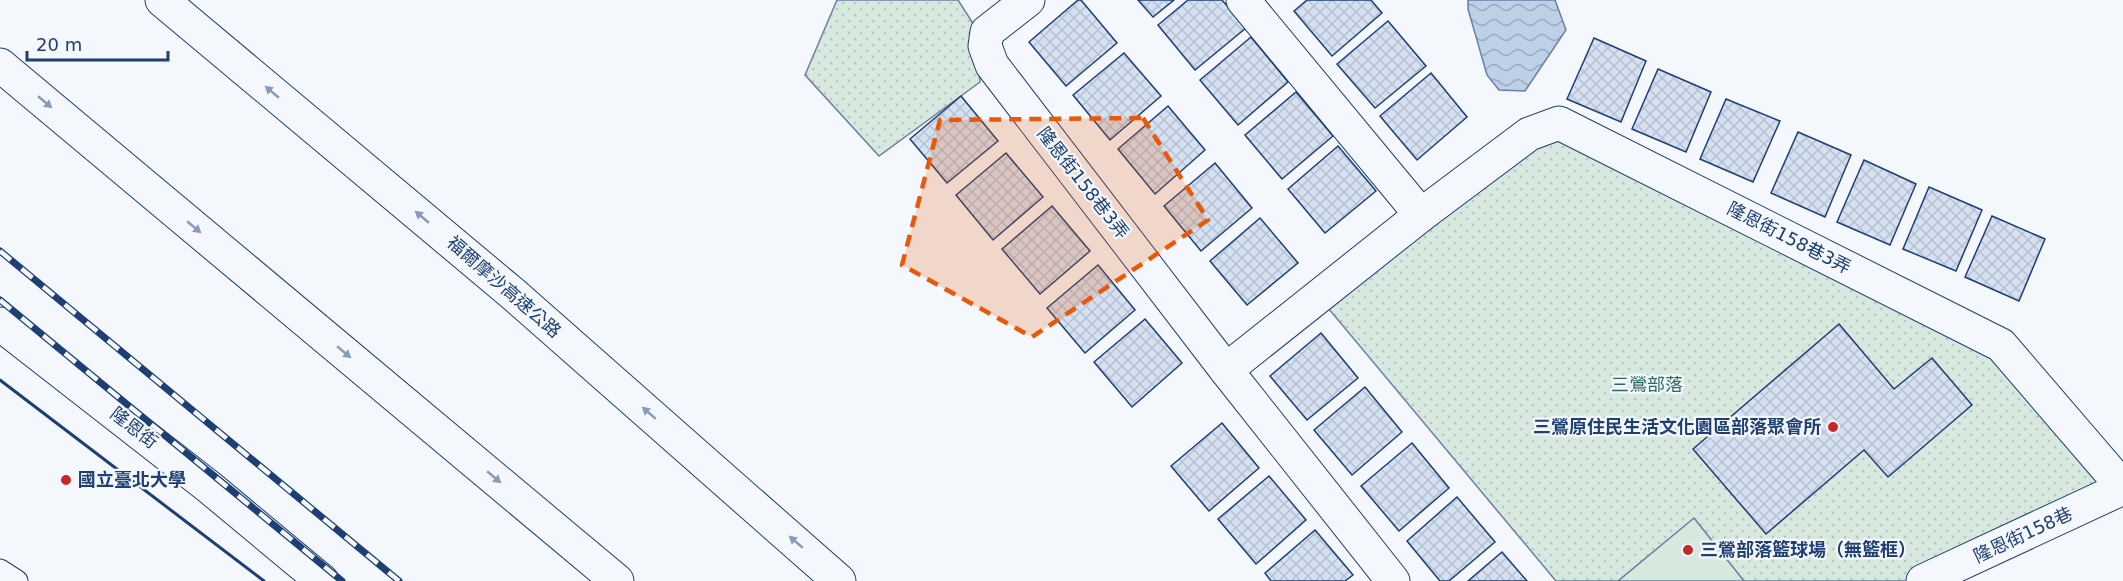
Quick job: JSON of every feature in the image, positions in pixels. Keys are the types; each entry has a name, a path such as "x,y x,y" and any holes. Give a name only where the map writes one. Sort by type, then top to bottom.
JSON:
{"main road":[{"name":"福爾摩沙高速公路","path":"162,0 512,292 839,581"},
{"name":"隆恩街158巷3弄","path":"1028,0 987,32 985,46 992,65 1226,370 1393,581"},
{"path":"1243,0 1420,215"},
{"path":"0,64 617,581"},
{"name":"隆恩街158巷3弄","path":"1226,370 1420,215 1529,134 1559,123 2001,345 2123,488"},
{"name":"隆恩街","path":"0,324 209,487 322,581"},
{"name":"隆恩街158巷","path":"1923,581 2123,488"}],"lane":[{"path":"0,570 17,581"}],"highlighted area":[{"path":"1143,118 1208,220 1032,337 902,265 940,120"}],"green space":[{"path":"837,0 958,0 974,25 980,82 879,156 805,75"},
{"name":"三鶯部落","path":"1559,123 2001,345 2123,487 1923,581 1556,581 1318,296"},
{"name":"三鶯部落籃球場（無籃框）","path":"1694,518 1744,581 1618,581"}],"water":[{"path":"1468,0 1555,0 1566,30 1525,91 1499,90 1487,75 1468,9"}],"building":[{"path":"1078,0 1081,0 1117,43 1066,86 1029,42"},
{"path":"1138,0 1174,0 1153,17"},
{"path":"1188,0 1222,0 1246,28 1195,70 1158,25"},
{"path":"1307,0 1371,0 1382,13 1332,56 1294,11"},
{"path":"1388,21 1426,66 1375,108 1337,64"},
{"path":"1251,37 1288,82 1238,125 1200,80"},
{"path":"1594,38 1646,61 1621,122 1567,99"},
{"path":"1124,53 1161,96 1110,140 1073,95"},
{"path":"1658,69 1711,92 1686,152 1632,129"},
{"path":"1431,73 1467,117 1417,160 1380,116"},
{"path":"1296,92 1333,136 1282,179 1245,135"},
{"path":"961,96 998,141 947,183 910,139"},
{"path":"1726,99 1780,121 1753,182 1700,159"},
{"path":"1168,106 1205,150 1155,194 1118,149"},
{"path":"1798,132 1851,155 1825,217 1771,193"},
{"path":"1338,146 1376,191 1325,233 1288,189"},
{"path":"1006,153 1043,197 993,240 956,195"},
{"path":"1864,160 1916,184 1890,245 1837,222"},
{"path":"1215,163 1252,208 1201,251 1164,206"},
{"path":"1929,187 1982,210 1956,271 1903,249"},
{"path":"1052,206 1090,251 1040,294 1002,249"},
{"path":"1992,216 2045,239 2019,301 1965,277"},
{"path":"1260,218 1298,263 1247,305 1210,261"},
{"path":"1098,265 1135,310 1085,353 1047,308"},
{"path":"1145,319 1182,363 1132,407 1094,362"},
{"name":"三鶯原住民生活文化園區部落聚會所","path":"1839,324 1894,389 1932,358 1972,405 1888,477 1864,450 1766,534 1693,449"},
{"path":"1321,333 1358,378 1307,420 1270,376"},
{"path":"1365,387 1402,432 1352,475 1314,430"},
{"path":"1222,423 1259,468 1209,511 1171,466"},
{"path":"1412,443 1449,488 1399,531 1361,486"},
{"path":"1269,476 1306,520 1256,564 1218,519"},
{"path":"1457,497 1495,542 1449,581 1440,581 1407,541"},
{"path":"1315,530 1353,575 1345,581 1271,581 1265,573"},
{"path":"1502,552 1527,581 1468,581"}],"railway":[{"path":"0,251 399,581"},
{"path":"0,300 342,581"}],"wall":[{"path":"0,380 264,581"}],"place":[{"name":"三鶯原住民生活文化園區部落聚會所","path":"1833,427"},
{"name":"國立臺北大學","path":"66,480"},
{"name":"三鶯部落籃球場（無籃框）","path":"1688,550"}]}
